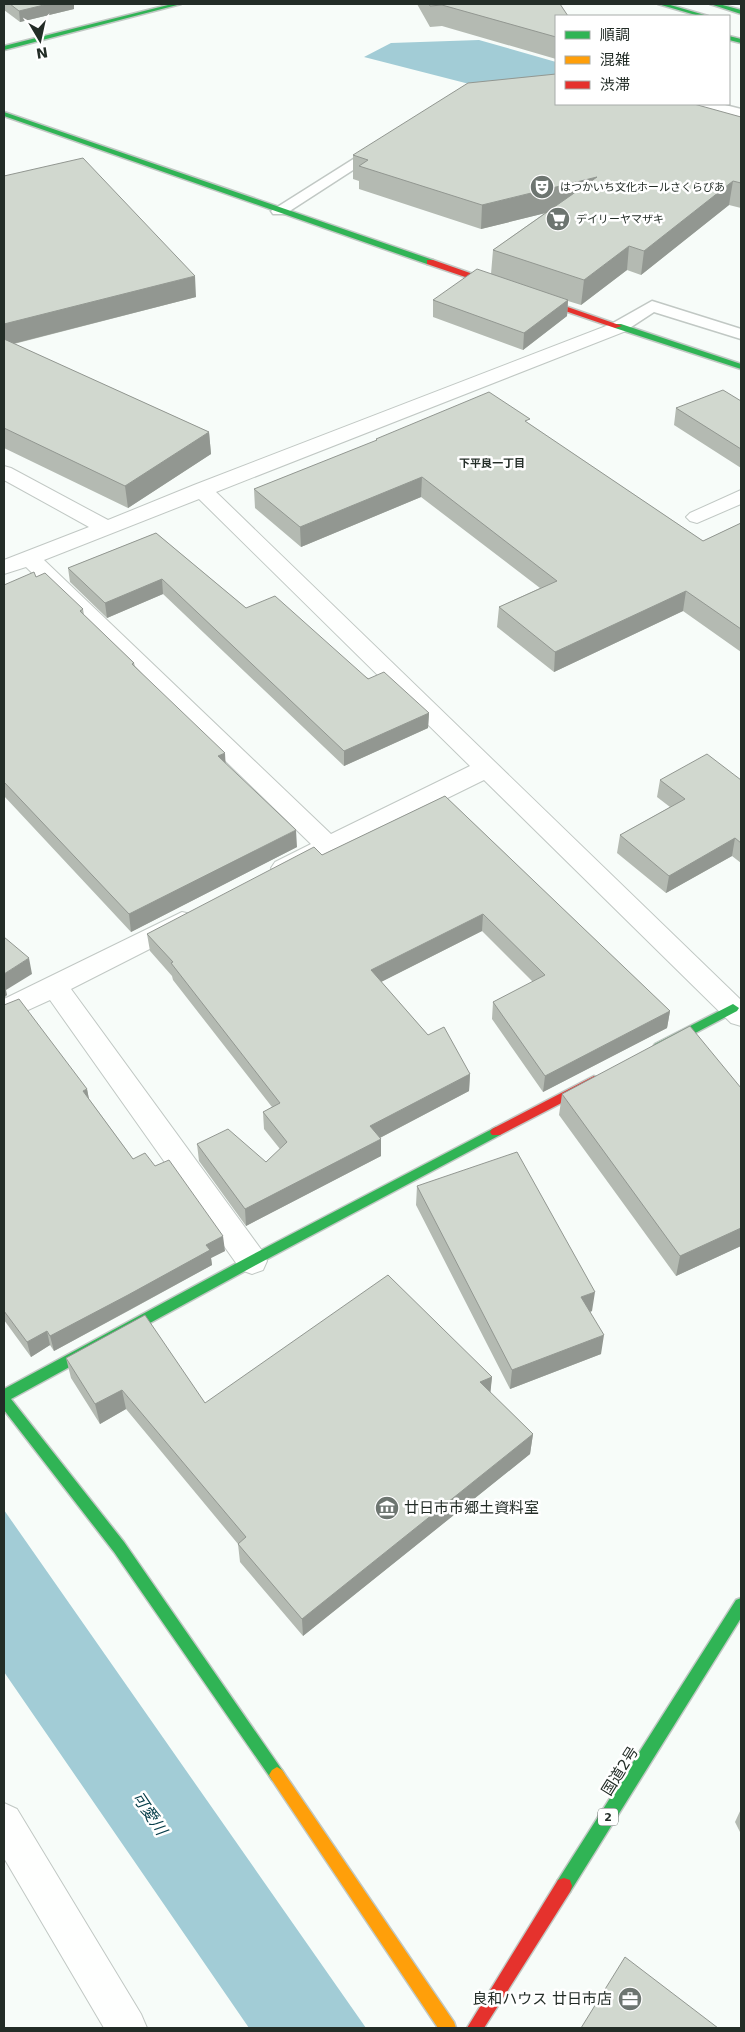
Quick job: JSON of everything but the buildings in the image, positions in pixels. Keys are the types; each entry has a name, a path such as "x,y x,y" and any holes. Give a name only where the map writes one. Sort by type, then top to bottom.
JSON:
{"main road":[{"path":"4,48 178,4"},
{"path":"654,4 666,15"},
{"path":"662,4 701,15"},
{"path":"712,4 741,12"},
{"path":"4,114 278,211 741,367"},
{"path":"646,1054 737,1012"},
{"path":"448,2028 246,1729 124,1555 4,1398 252,1261 602,1077"},
{"name":"国道2号","path":"475,2028 741,1605"}],"street":[{"path":"4,568 619,327"},
{"path":"4,472 107,528"},
{"path":"202,489 737,1012"},
{"path":"697,517 741,496"},
{"path":"29,558 327,845"},
{"path":"266,877 327,845 487,768"},
{"path":"4,1011 55,987 204,909"},
{"path":"55,987 252,1261"},
{"path":"4,1822 127,2028"}],"lane":[{"path":"709,105 741,114"},
{"path":"278,211 394,137"},
{"path":"619,327 652,306 741,334"}],"water":[{"path":"479,40 555,62 555,81 481,87 364,57 391,43"},
{"name":"可愛川","path":"4,1510 366,2028 249,2028 4,1672"}],"traffic: fast":[{"path":"4,48 178,4"},
{"path":"661,4 701,15"},
{"path":"713,4 741,12"},
{"path":"730,38 741,41"},
{"path":"4,114 430,262"},
{"path":"618,326 741,367"},
{"path":"659,1047 733,1008"},
{"path":"4,1396 252,1261 496,1132"},
{"path":"4,1400 119,1547 277,1775"},
{"path":"564,1886 741,1605"}],"traffic: slow":[{"path":"277,1775 448,2028"}],"traffic: jam":[{"path":"430,262 618,326"},
{"path":"496,1132 594,1081"},
{"path":"475,2028 564,1886"}],"place":[{"name":"はつかいち文化ホールさくらぴあ","path":"542,187"},
{"name":"デイリーヤマザキ","path":"558,219"},
{"name":"廿日市市郷土資料室","path":"387,1508"},
{"name":"良和ハウス 廿日市店","path":"630,1999"}],"district":[{"name":"下平良一丁目","path":"492,463"}]}
